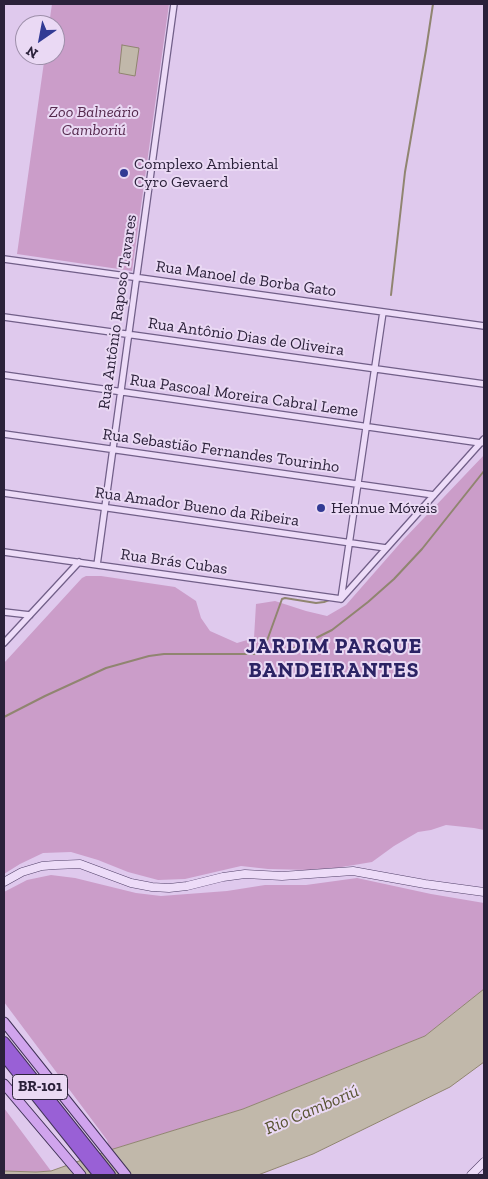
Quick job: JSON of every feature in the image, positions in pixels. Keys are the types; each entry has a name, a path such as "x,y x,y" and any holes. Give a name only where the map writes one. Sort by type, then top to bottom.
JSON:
{"highway":[{"name":"BR-101","path":"4,1042 99,1175"},
{"name":"BR-101","path":"4,1056 72,1135 110,1175"}],"main road":[{"path":"4,1022 126,1175"},
{"path":"4,1084 81,1175"}],"street":[{"name":"Rua Antônio Raposo Tavares","path":"97,565 174,4"},
{"name":"Rua Manoel de Borba Gato","path":"4,259 484,326"},
{"path":"341,599 383,312"},
{"name":"Rua Antônio Dias de Oliveira","path":"4,317 484,384"},
{"name":"Rua Pascoal Moreira Cabral Leme","path":"4,375 366,427 482,441"},
{"name":"Rua Sebastião Fernandes Tourinho","path":"4,434 434,495"},
{"path":"341,599 482,441"},
{"name":"Rua Amador Bueno da Ribeira","path":"4,493 386,548"},
{"name":"Rua Brás Cubas","path":"4,552 341,599"},
{"path":"4,643 79,562"},
{"path":"4,612 30,615"},
{"path":"4,882 22,872 42,866 80,864 131,883 152,887 187,886 223,877 245,874 282,876 354,871 425,884 484,892"},
{"path":"471,1175 484,1162"}],"green space":[{"name":"Zoo Balneário Camboriú","path":"52,4 169,4 132,271 17,254 44,65 65,65 65,15 50,15"},
{"path":"484,455 484,830 446,825 418,832 372,862 336,868 308,870 241,866 185,879 158,880 128,872 71,852 43,853 4,874 4,663 82,578 86,576 101,576 175,587 196,601 201,618 210,631 237,643 254,638 256,604 275,601 327,616 346,605 403,540"},
{"path":"51,875 75,878 136,893 161,896 227,891 265,885 306,885 357,878 484,903 484,989 425,1036 243,1109 110,1150 107,1140 4,1002 4,892 27,880"},
{"path":"4,1108 51,1171 4,1171"}],"water":[{"path":"122,45 139,48 135,76 119,73"},
{"name":"Rio Camboriú","path":"484,989 484,1062 450,1087 313,1154 258,1175 4,1175 4,1171 51,1171 110,1150 243,1109 425,1036"}],"waterway":[{"path":"391,295 405,172 433,4"},
{"path":"4,717 106,668 149,656 164,654 256,654 284,652 332,630 394,579 422,549 484,471"},
{"path":"258,653 264,649 282,599 316,603 329,600"}],"place":[{"name":"Complexo Ambiental Cyro Gevaerd","path":"124,173"},
{"name":"Hennue Móveis","path":"321,508"}],"district":[{"name":"JARDIM PARQUE BANDEIRANTES","path":"334,659"}]}
